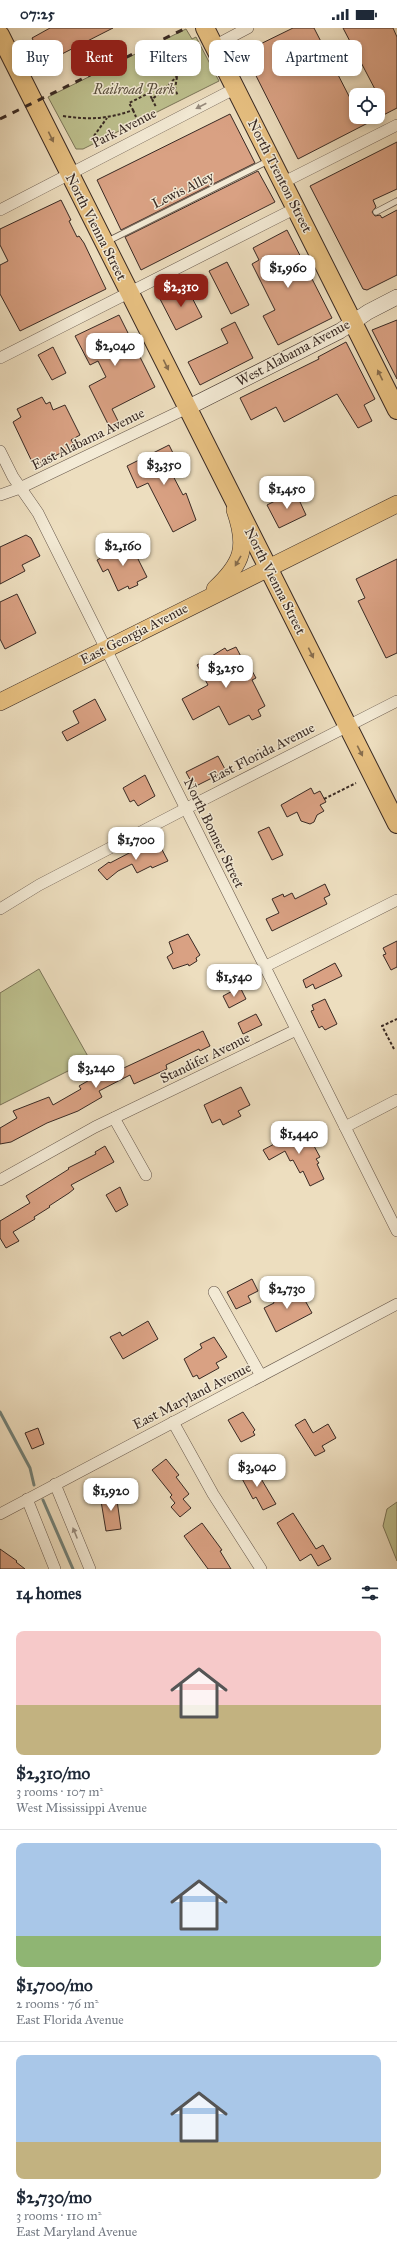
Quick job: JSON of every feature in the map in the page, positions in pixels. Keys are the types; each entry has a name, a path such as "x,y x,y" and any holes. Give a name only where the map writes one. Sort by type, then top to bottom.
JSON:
{"highway":[{"name":"North Trenton Street","path":"205,28 211,40"},
{"name":"North Vienna Street","path":"0,35 397,824"},
{"name":"North Trenton Street","path":"230,76 395,402"}],"main road":[{"name":"West Alabama Avenue","path":"187,408 340,331 353,321 397,297"},
{"path":"205,598 228,577 242,553 239,520 226,484"},
{"name":"East Georgia Avenue","path":"0,702 205,598 397,504"}],"street":[{"path":"225,40 248,28"},
{"name":"Park Avenue","path":"0,210 236,88"},
{"path":"284,182 397,125"},
{"path":"0,358 296,208"},
{"name":"East Alabama Avenue","path":"0,495 20,488 187,408"},
{"name":"North Bonner Street","path":"0,451 20,488 32,503 397,1231"},
{"name":"East Florida Avenue","path":"0,909 39,885 397,701"},
{"path":"264,967 397,900"},
{"name":"Standifer Avenue","path":"0,1180 114,1118 296,1030"},
{"path":"345,1127 397,1100"},
{"path":"114,1118 146,1175"},
{"path":"214,1292 262,1376"},
{"name":"East Maryland Avenue","path":"0,1514 397,1304"},
{"path":"173,1422 213,1494 261,1569"},
{"path":"55,1484 90,1569"},
{"path":"27,1500 55,1569"}],"lane":[{"name":"Lewis Alley","path":"104,243 272,159"},
{"path":"376,212 397,202"}],"path":[{"path":"177,76 175,89 178,96"},
{"path":"152,99 177,76"},
{"path":"136,117 129,102 149,93 156,107"},
{"path":"63,116 93,120 107,118 133,110"},
{"path":"91,140 107,118"},
{"path":"324,799 356,783"},
{"path":"394,1049 382,1026 397,1019"}],"green space":[{"name":"Railroad Park","path":"186,29 192,39 196,37 198,40 164,40"},
{"name":"Railroad Park","path":"201,47 209,62 209,76 216,76 219,81 83,149 76,149 48,97 91,76 127,76 127,58 135,54 135,76 201,76"},
{"path":"39,969 90,1060 0,1105 0,993"},
{"path":"397,1502 397,1561 383,1526 387,1509"}],"building":[{"path":"50,28 113,28 89,40 71,40 71,49 63,53 63,40 33,40 32,38"},
{"path":"293,28 314,28 320,40 272,40 272,76 339,76 349,96 349,124 366,124 298,159 256,76 264,76 264,42"},
{"path":"343,28 393,28 397,37 397,108 385,114 385,88 374,88 362,64 362,40 349,40"},
{"path":"230,114 255,163 121,230 97,180"},
{"path":"397,142 397,189 373,200 376,207 372,212 375,216 380,215 382,218 397,210 397,275 367,290 363,289 310,186"},
{"path":"258,171 275,202 141,270 125,237"},
{"path":"61,200 71,220 69,221 77,237 79,236 84,243 106,289 20,331 0,294 0,265 8,261 0,245 0,229"},
{"path":"287,230 332,318 278,345 263,316 275,310 252,264 259,260 253,248"},
{"path":"227,262 249,305 231,314 209,271"},
{"path":"186,286 202,317 176,330 160,299"},
{"path":"119,315 155,387 112,409 120,425 111,430 89,386 106,377 98,361 90,365 75,336"},
{"path":"397,320 397,379 372,330"},
{"path":"235,322 253,358 200,385 188,362 228,343 221,329"},
{"path":"346,342 375,399 364,405 372,421 358,428 337,394 284,422 276,407 251,420 240,398 319,359 318,357"},
{"path":"53,347 66,373 52,380 38,355"},
{"path":"42,397 46,404 50,402 53,410 65,405 80,435 71,440 75,446 34,466 13,422 21,417 17,409"},
{"path":"169,445 180,467 171,472 183,495 186,493 196,520 173,532 148,483 137,488 127,466"},
{"path":"295,491 306,515 279,528 267,505"},
{"path":"26,535 31,538 40,556 22,565 25,571 0,584 0,547"},
{"path":"130,543 147,577 137,582 138,585 129,589 128,586 118,591 108,569 103,572 97,560"},
{"path":"397,559 397,653 386,658 358,601 365,598 356,579"},
{"path":"17,594 36,633 5,649 0,639 0,602"},
{"path":"236,647 248,670 251,669 256,678 252,680 265,706 258,710 261,716 252,720 249,715 229,725 219,706 193,720 182,699 208,685 197,665 225,648 227,651"},
{"path":"95,699 106,720 67,741 62,732 79,723 73,711"},
{"path":"218,756 226,771 194,787 186,772"},
{"path":"145,775 155,796 138,806 134,800 130,802 123,788"},
{"path":"311,788 314,794 320,791 326,802 320,805 324,811 317,815 314,822 310,824 301,821 297,812 287,817 281,805"},
{"path":"269,827 283,855 272,860 258,832"},
{"path":"158,842 168,861 152,868 151,866 137,873 132,864 118,871 107,880 98,870 109,862 110,863 131,852 133,855"},
{"path":"325,884 330,895 324,898 327,904 272,931 266,919 279,913 272,899 283,894 284,897 292,893 295,899"},
{"path":"188,934 200,955 196,958 197,961 189,966 188,964 173,969 167,957 173,953 169,942"},
{"path":"397,941 397,967 391,970 383,955 386,954 383,948"},
{"path":"335,963 342,976 315,989 313,984 306,988 303,980"},
{"path":"240,987 246,999 229,1008 223,996"},
{"path":"325,999 337,1024 325,1030 322,1026 319,1028 311,1011 314,1010 312,1005"},
{"path":"256,1014 262,1025 243,1034 238,1023"},
{"path":"203,1031 210,1046 200,1051 199,1049 166,1065 167,1069 134,1084 130,1075 99,1091 102,1097 78,1111 47,1123 11,1142 0,1144 0,1128 17,1118 13,1111 49,1097 53,1105 81,1089 79,1086 100,1074 99,1071 109,1065 113,1073"},
{"path":"241,1087 250,1105 238,1111 241,1116 223,1125 220,1119 212,1123 204,1105"},
{"path":"302,1129 305,1136 308,1135 320,1157 316,1159 319,1163 317,1164 324,1179 310,1186 303,1171 300,1173 293,1160 290,1161 285,1151 269,1160 263,1150"},
{"path":"105,1146 114,1162 71,1185 74,1189 34,1217 35,1219 13,1232 19,1241 6,1248 0,1238 0,1221 30,1203 26,1196 69,1169 68,1168 96,1154 95,1152"},
{"path":"120,1187 128,1205 116,1212 106,1195"},
{"path":"252,1279 258,1291 248,1296 251,1302 236,1309 227,1292"},
{"path":"288,1289 294,1299 302,1295 312,1313 276,1332 264,1308 274,1303 272,1298"},
{"path":"148,1321 158,1339 123,1359 110,1337 120,1332 122,1336"},
{"path":"214,1337 227,1357 216,1363 219,1368 199,1379 197,1375 193,1377 184,1359 202,1348 200,1344"},
{"path":"243,1412 255,1430 253,1432 255,1435 241,1442 228,1420"},
{"path":"305,1419 313,1433 328,1424 336,1438 322,1446 325,1451 315,1456 295,1425"},
{"path":"38,1428 44,1444 32,1449 25,1433"},
{"path":"166,1459 179,1475 176,1477 189,1494 183,1499 191,1508 180,1517 171,1507 175,1503 170,1497 172,1495 152,1470"},
{"path":"253,1465 276,1504 263,1510 256,1497 253,1499 239,1473"},
{"path":"116,1493 121,1529 106,1531 100,1495"},
{"path":"293,1513 316,1549 323,1545 331,1559 318,1566 311,1554 300,1561 277,1523"},
{"path":"202,1523 222,1550 220,1551 231,1569 208,1569 184,1536"},
{"path":"0,1549 17,1561 16,1562 25,1569 0,1569"}],"waterway":[{"path":"0,1412 30,1468 34,1485"},
{"path":"43,1500 73,1569"}],"railway":[{"path":"0,119 186,28"}]}
